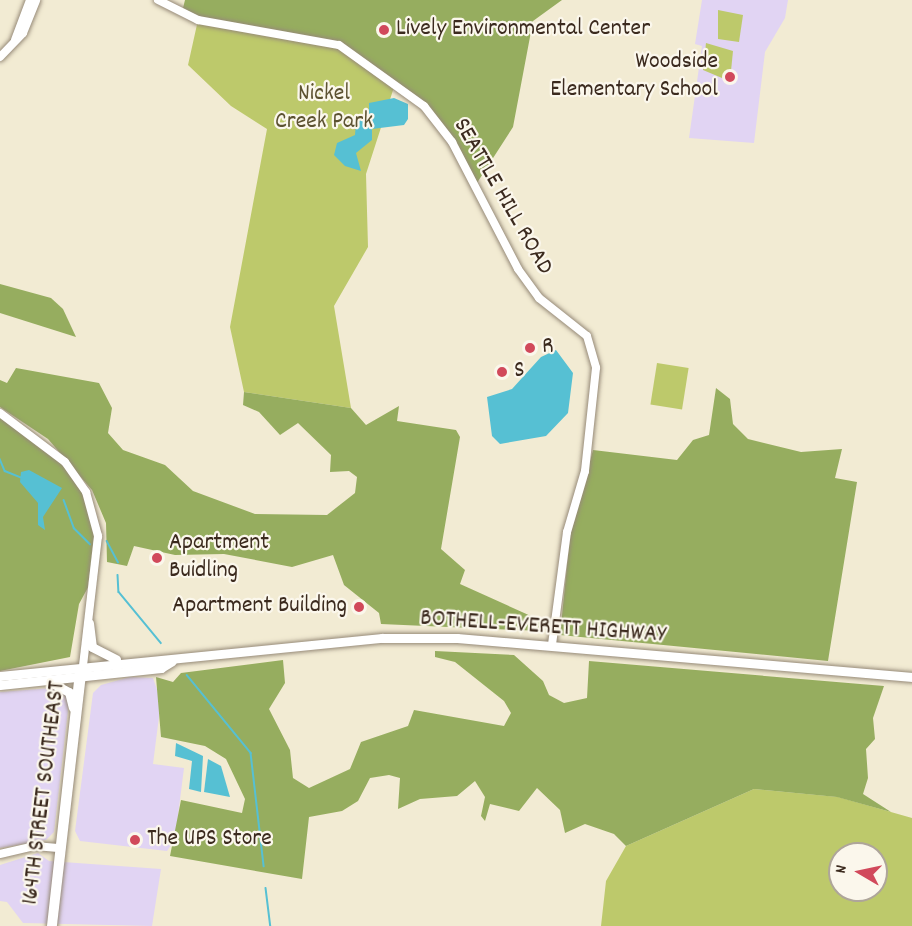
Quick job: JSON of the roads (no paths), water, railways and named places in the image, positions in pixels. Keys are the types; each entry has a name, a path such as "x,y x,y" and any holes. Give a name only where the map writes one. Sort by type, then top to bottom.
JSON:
{"main road":[{"path":"89,623 97,653 127,661"},
{"name":"BOTHELL-EVERETT HIGHWAY","path":"0,676 83,665 127,661 172,661 382,638 552,645 912,677"},
{"name":"BOTHELL-EVERETT HIGHWAY","path":"0,685 161,668 172,661"},
{"path":"45,680 66,688 73,708"}],"street":[{"path":"15,40 30,0"},
{"path":"0,57 15,40 36,0"},
{"name":"SEATTLE HILL ROAD","path":"158,0 198,20 339,45 417,100 452,142 532,288 587,336 596,368 585,471 567,532 552,645"},
{"path":"0,413 65,462 90,502 99,549 81,677"},
{"name":"164TH STREET SOUTHEAST","path":"52,926 73,708 81,677"},
{"name":"164TH STREET SOUTHEAST","path":"52,926 81,677"},
{"path":"0,854 35,846 58,848"}],"water":[{"path":"394,98 408,104 408,119 404,125 372,129 372,140 356,153 361,171 345,166 334,155 337,143 355,135 356,123 369,113 369,103"},
{"path":"556,350 573,373 568,413 546,436 500,444 492,436 487,397 512,389 541,357"},
{"path":"29,470 62,488 43,517 45,530 38,525 38,503 20,482 21,472"},
{"path":"176,743 203,756 201,792 189,789 192,761 175,756"},
{"path":"208,759 221,766 230,797 204,792"}],"waterway":[{"path":"0,459 5,471 22,478"},
{"path":"64,500 74,528 90,544"},
{"path":"107,541 118,562"},
{"path":"118,575 119,592 161,643"},
{"path":"187,675 251,753 264,866"},
{"path":"266,888 271,926"}],"place":[{"name":"Lively Environmental Center","path":"384,30"},
{"name":"Woodside Elementary School","path":"730,77"},
{"name":"R","path":"530,348"},
{"name":"S","path":"502,372"},
{"name":"Apartment Buidling","path":"157,558"},
{"name":"Apartment Building","path":"359,607"},
{"name":"The UPS Store","path":"135,840"}],"park label":[{"name":"Nickel Creek Park","path":"324,109"}]}
